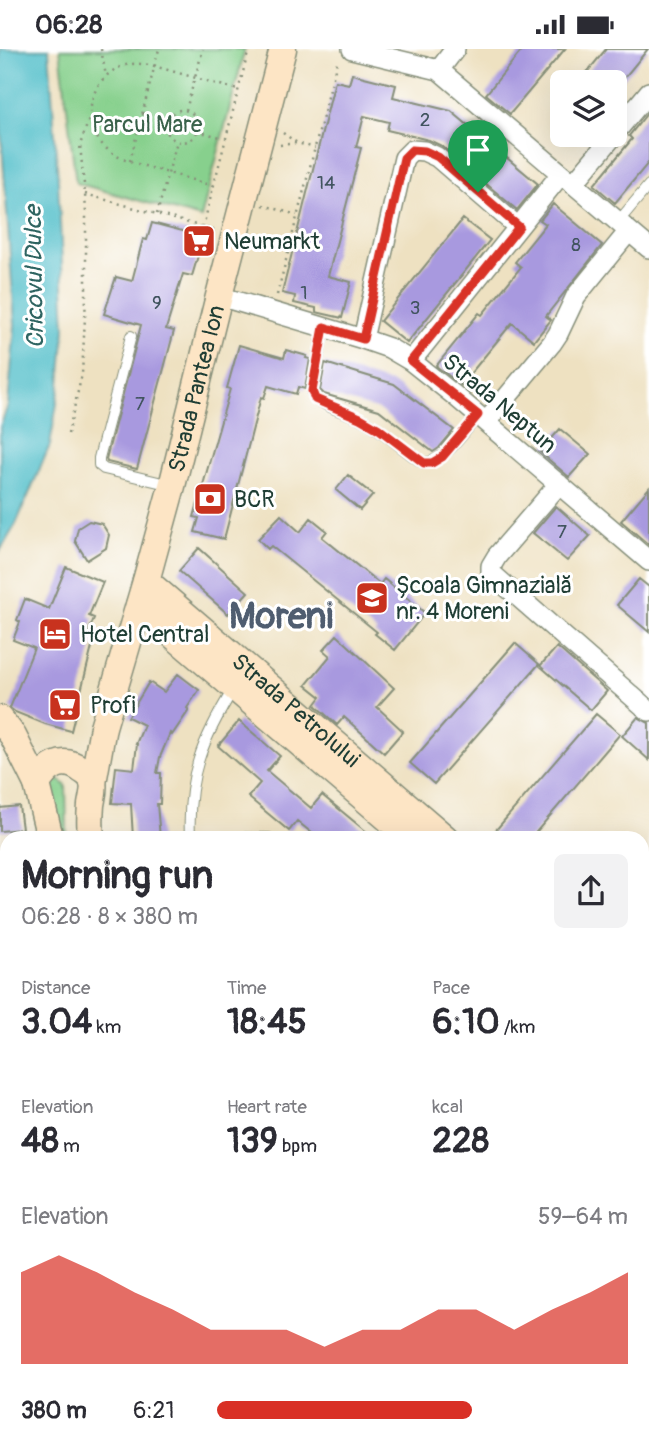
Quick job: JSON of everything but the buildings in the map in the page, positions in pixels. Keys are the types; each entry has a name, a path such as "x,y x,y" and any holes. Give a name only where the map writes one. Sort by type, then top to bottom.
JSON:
{"main road":[{"name":"Strada Pantea Ion","path":"90,831 98,733 143,593 172,486 283,49"},
{"name":"Strada Petrolului","path":"143,593 242,679 404,831"},
{"name":"Strada Petrolului","path":"242,679 432,831"},
{"path":"7,727 87,774 93,783"},
{"path":"7,727 37,785 48,831"},
{"name":"Strada Pantea Ion","path":"37,785 43,773 98,733"}],"street":[{"path":"352,49 447,59"},
{"path":"409,49 447,59 567,179 649,248"},
{"path":"627,118 649,92"},
{"path":"411,361 519,227 600,147"},
{"path":"363,339 404,158 412,150 425,151 438,157 519,227"},
{"path":"482,419 552,343 576,296 623,226"},
{"name":"Strada Neptun","path":"219,296 363,339 389,348 411,361 649,561"},
{"path":"559,485 497,556 491,566 491,573 649,711"}],"lane":[{"path":"623,226 649,185"},
{"path":"324,327 312,391 315,399 379,429 424,463 432,463 442,457 482,419"},
{"path":"131,336 99,465 104,469 172,486"},
{"path":"190,831 191,790 196,765 212,726 242,679"}],"path":[{"path":"101,49 106,76"},
{"path":"130,161 159,49"},
{"path":"186,110 203,49"},
{"path":"203,227 249,49"},
{"path":"272,312 341,49"},
{"path":"68,433 82,374 86,298 85,194 80,145 95,91 106,76 122,66 141,63 238,90"},
{"path":"186,110 196,118 197,131 189,140 177,141 168,133 167,121 174,112 186,110"},
{"path":"142,114 167,121"},
{"path":"90,116 93,129 110,152 130,161 213,186"},
{"path":"197,131 226,139"},
{"path":"283,133 297,143 315,148"},
{"path":"157,214 177,141"},
{"path":"279,145 297,143"},
{"path":"85,194 234,236"},
{"path":"263,205 298,215"}],"green space":[{"name":"Parcul Mare","path":"60,49 245,49 201,218 76,183"},
{"path":"53,779 66,786 67,831 54,831 45,784"}],"water":[{"name":"Cricovul Dulce","path":"0,49 49,49 65,329 60,385 50,445 16,524 0,551 0,427 8,405 15,325 0,116"}],"place":[{"name":"Neumarkt","path":"199,241"},
{"name":"BCR","path":"210,499"},
{"name":"Școala Gimnazială nr. 4 Moreni","path":"372,598"},
{"name":"Hotel Central","path":"55,634"},
{"name":"Profi","path":"65,705"}],"district":[{"name":"Moreni","path":"281,615"}],"route":[{"path":"412,150 425,151 438,157 478,192 519,227 411,361 478,415 442,457 432,463 424,463 379,429 315,399 312,391 324,327 363,339 404,158 412,150"}]}
